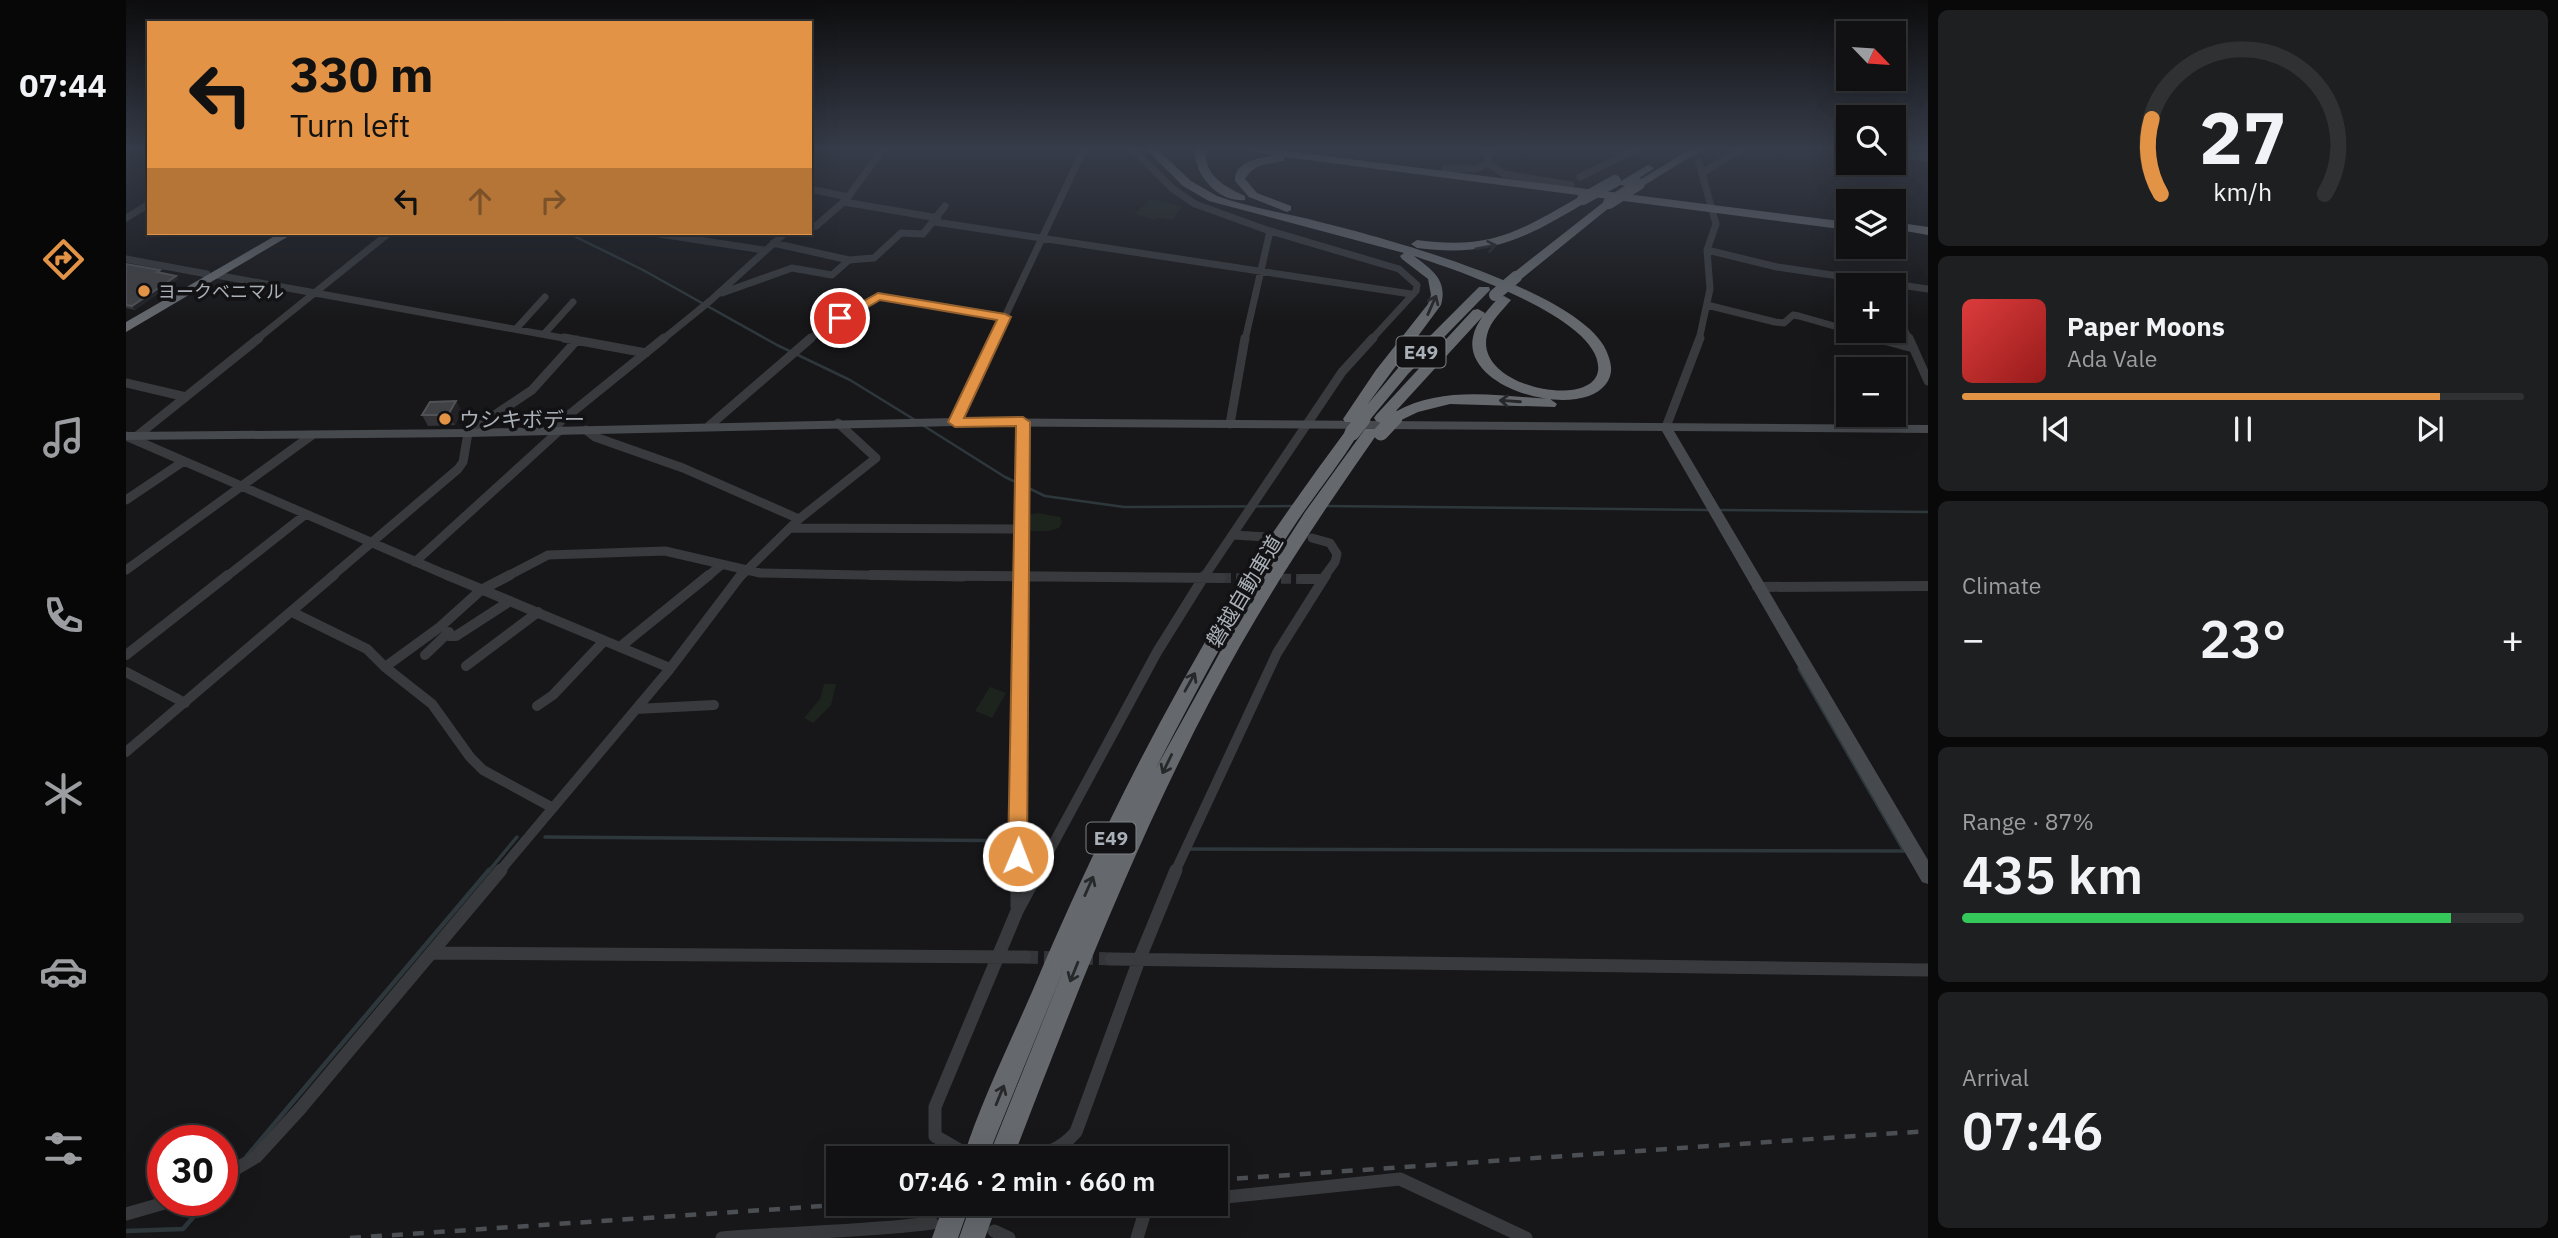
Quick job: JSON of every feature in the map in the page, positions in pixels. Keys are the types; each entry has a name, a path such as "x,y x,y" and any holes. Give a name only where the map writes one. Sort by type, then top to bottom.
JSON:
{"highway":[{"path":"1243,207 1294,215"},
{"path":"1269,207 1468,268 1560,309 1600,338 1612,355 1613,381 1599,394 1577,402 1443,400 1415,406 1367,426"},
{"path":"1278,207 1294,215"},
{"path":"1366,235 1434,247 1485,248 1520,236 1576,207"},
{"name":"磐越自動車道","path":"972,1146 1133,790 1212,642 1289,531 1367,426 1582,207"},
{"path":"1366,235 1452,266 1518,293 1584,331 1599,349 1605,368 1599,384 1581,393 1543,394 1513,384 1492,370 1480,352 1480,335 1495,295 1514,276 1604,207"},
{"path":"1717,207 1836,224"},
{"path":"1720,207 1836,219"},
{"path":"1906,228 1928,233"},
{"path":"1906,232 1928,233"},
{"path":"126,328 275,235"},
{"path":"126,320 284,235"},
{"path":"1289,531 1367,426 1381,373 1424,320 1437,295 1434,278 1416,261 1366,235"},
{"name":"磐越自動車道","path":"1011,1146 1085,946 1157,785 1289,531"}],"street":[{"path":"126,218 144,207"},
{"path":"812,227 838,207"},
{"path":"876,207 1042,238 1411,293"},
{"path":"773,243 794,250 849,260 874,258 901,233 923,234 945,207"},
{"path":"955,422 1057,207"},
{"path":"952,1146 935,1136 935,1107 1017,911 1105,743 1203,578 1305,424 1342,372 1411,293 1416,291 1417,285 1399,269 1270,231 1203,207"},
{"path":"1666,428 1699,341 1707,305 1710,289 1707,250 1716,224 1712,207"},
{"path":"1230,424 1241,356 1270,231"},
{"path":"130,436 186,397 387,235"},
{"path":"666,235 764,250"},
{"path":"415,562 555,431 710,301 783,235"},
{"path":"1707,250 1777,267 1836,276"},
{"path":"126,259 646,353"},
{"path":"719,293 792,268 832,275 849,260"},
{"path":"1906,287 1928,289"},
{"path":"709,426 824,327 878,296 1005,317"},
{"path":"516,329 545,297"},
{"path":"544,334 573,302"},
{"path":"1707,305 1775,323 1784,323 1793,315 1836,327"},
{"path":"1906,333 1928,381"},
{"path":"126,752 458,468 463,462 468,433 532,390 578,340"},
{"path":"1894,343 1913,348"},
{"path":"126,383 186,397"},
{"path":"130,436 468,433 934,422 1928,429"},
{"path":"1017,911 1023,422"},
{"path":"238,1168 256,1157 433,953 670,668 746,569 800,519 876,458 838,423"},
{"path":"1666,428 1928,876"},
{"path":"586,430 595,437 683,468 800,519"},
{"path":"126,570 312,435"},
{"path":"130,436 240,487 670,668"},
{"path":"126,500 184,461"},
{"path":"126,654 306,514"},
{"path":"790,528 1023,529"},
{"path":"1065,1146 1076,1132 1139,960 1183,850 1232,743 1256,701 1278,653 1335,562 1337,554 1330,543 1289,531 1233,535"},
{"path":"385,667 440,627 481,590 548,555 665,551 720,566 760,573 1023,578 1222,578"},
{"path":"620,648 720,566"},
{"path":"1302,579 1322,579"},
{"path":"1757,587 1928,586"},
{"path":"448,636 456,636 510,601"},
{"path":"292,612 357,642 432,704 470,757 483,770 553,808"},
{"path":"466,666 538,612"},
{"path":"425,655 448,636 450,631 440,627"},
{"path":"537,706 553,695 604,641"},
{"path":"126,672 185,703"},
{"path":"636,709 714,705"},
{"path":"433,953 1025,957"},
{"path":"1111,959 1928,970"},
{"path":"1228,1197 1400,1180 1526,1238"},
{"path":"126,1214 147,1208"},
{"path":"1137,1238 1144,1216"},
{"path":"722,1238 791,1232 881,1233 965,1221 1009,1238"}],"shaded area":[{"path":"1142,207 1182,207 1173,220 1155,220 1135,214"},
{"path":"1038,513 1060,517 1062,522 1059,528 1028,531 1028,515"},
{"path":"824,684 836,684 831,705 813,723 804,718 820,699"},
{"path":"990,687 1006,693 992,718 975,711"}],"building":[{"name":"ヨークベニマル","path":"126,264 160,270 157,272 176,276 132,306 126,305"},
{"path":"456,401 448,415 422,415 430,402"}],"waterway":[{"path":"572,235 643,270 777,345 850,380 915,420"},
{"path":"924,426 1005,477 1045,496 1124,507 1296,506"},
{"path":"1325,506 1709,510"},
{"path":"1717,510 1928,512"},
{"path":"1189,849 1904,851 1799,669"},
{"path":"488,872 517,837"},
{"path":"545,837 1045,841"},
{"path":"247,1156 489,870"},
{"path":"126,1231 183,1229 194,1216"}],"tunnel":[{"path":"1221,578 1302,579"},
{"path":"1025,957 1058,958"},
{"path":"1080,958 1111,959"}],"railway":[{"path":"1228,1179 1928,1131"},
{"path":"350,1238 826,1206"}],"place":[{"name":"ヨークベニマル","path":"144,291"},
{"name":"ウシキボデー","path":"445,419"}],"route":[{"path":"840,318 878,296 1005,317 955,422 1023,422 1018,856"}]}
